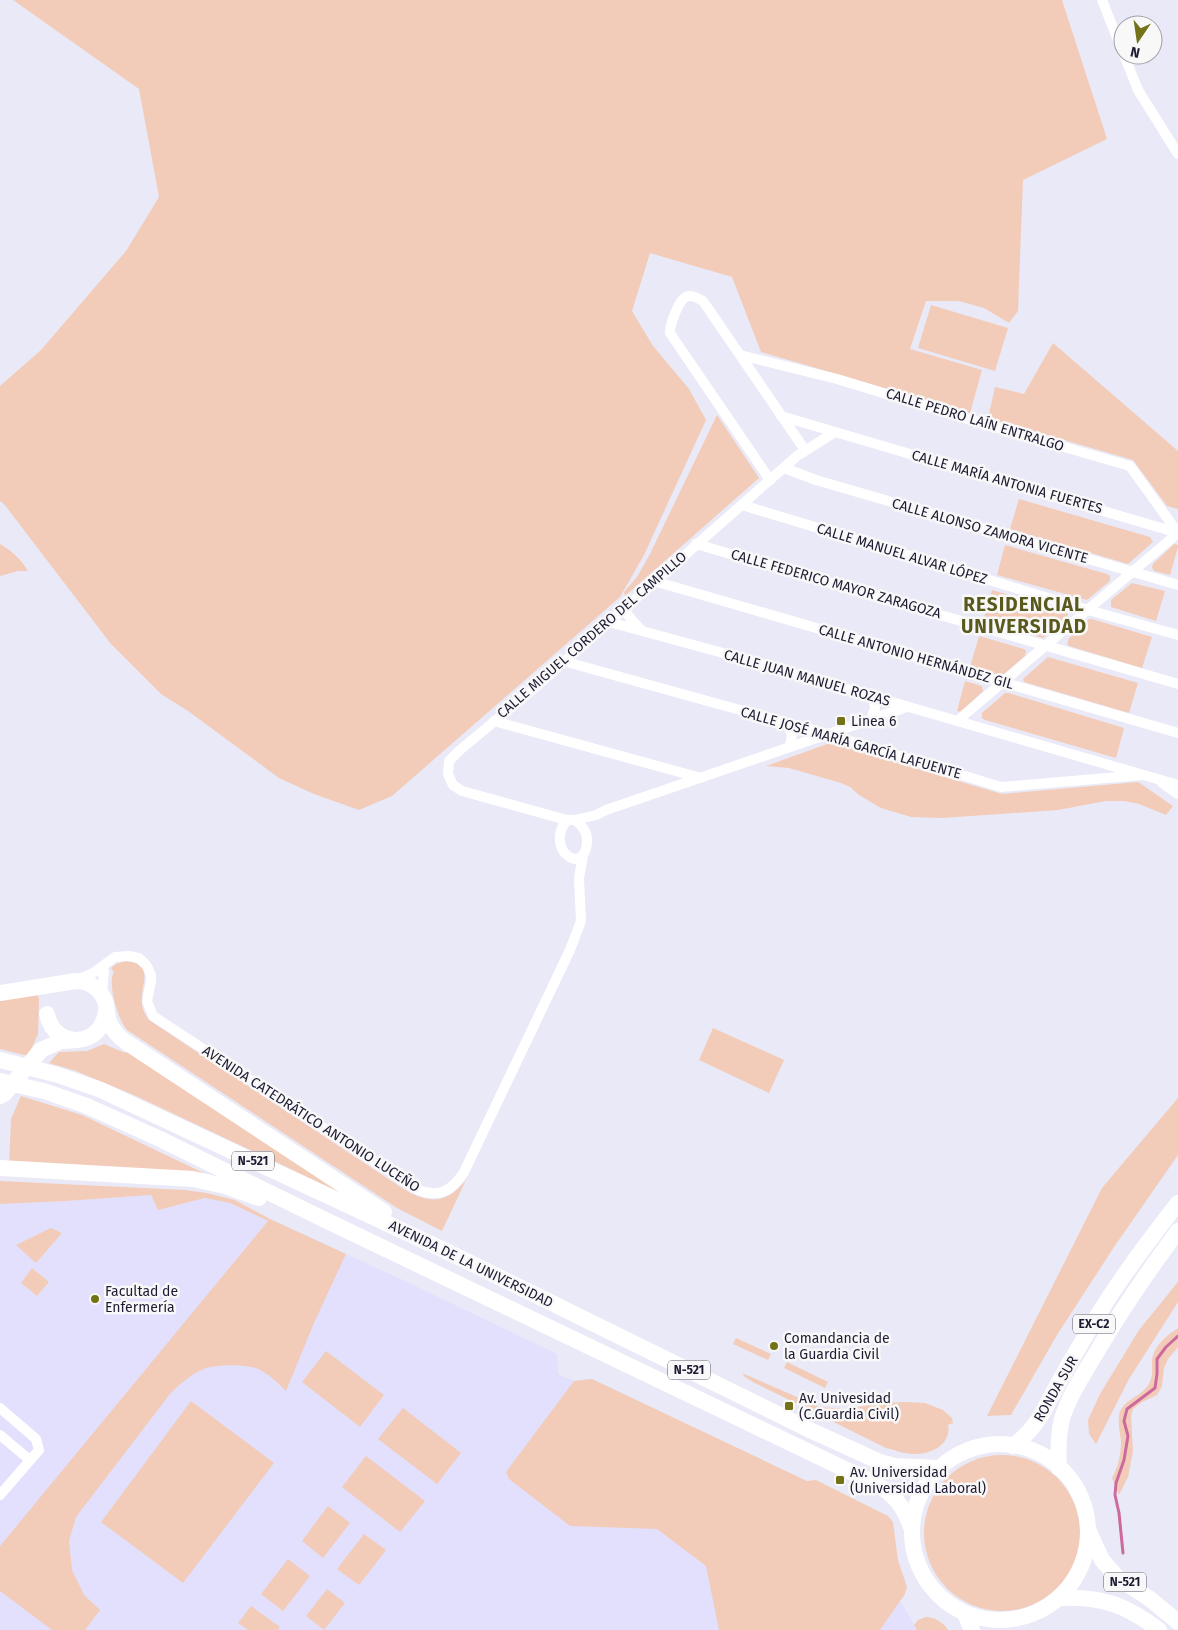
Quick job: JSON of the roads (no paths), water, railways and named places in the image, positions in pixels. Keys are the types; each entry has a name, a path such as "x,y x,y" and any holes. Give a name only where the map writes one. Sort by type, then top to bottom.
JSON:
{"main road":[{"path":"41,1050 47,1028 48,1005 52,993 56,989 72,982"},
{"path":"0,993 72,982 89,984 98,990 109,1022 115,1033 126,1042 356,1194 446,1250"},
{"path":"1,1094 41,1050 61,1041 90,1037 98,1031 105,1021 104,1004"},
{"path":"47,1014 50,1023 57,1033 65,1038 78,1040"},
{"name":"AVENIDA DE LA UNIVERSIDAD","path":"0,1060 58,1075 101,1090 446,1250 803,1427 880,1462 894,1466 938,1468"},
{"name":"AVENIDA DE LA UNIVERSIDAD","path":"1,1094 44,1091 87,1106 160,1138 321,1218 878,1485 886,1490 905,1510 911,1527"},
{"path":"0,1168 193,1180 225,1186 321,1218"},
{"name":"RONDA SUR","path":"1013,1446 1029,1433 1041,1418 1059,1382 1107,1302 1178,1203"},
{"name":"RONDA SUR","path":"1059,1468 1058,1445 1060,1428 1070,1399 1116,1319 1155,1261 1178,1231"},
{"name":"N-521","path":"1088,1529 1086,1551 1079,1573 1071,1587 1060,1598 1021,1624 995,1621 965,1614 949,1605 930,1587 920,1572 914,1558 911,1527 912,1515 922,1490 938,1468 953,1457 970,1449 997,1444 1024,1447 1050,1459 1070,1478 1083,1502 1088,1529 1102,1560 1118,1578 1178,1622"},
{"name":"N-521","path":"1060,1598 1105,1600 1139,1615 1159,1630"},
{"path":"965,1614 972,1630"}],"street":[{"path":"1102,0 1113,28"},
{"path":"1128,65 1138,90 1178,154"},
{"path":"770,480 670,333 670,324 681,300 693,296 703,301 781,416 801,453 803,476"},
{"name":"CALLE PEDRO LAÍN ENTRALGO","path":"740,355 837,379 981,424 1130,466 1178,532"},
{"name":"CALLE MARÍA ANTONIA FUERTES","path":"781,416 1178,532"},
{"name":"CALLE MIGUEL CORDERO DEL CAMPILLO","path":"571,820 462,791 453,785 448,774 449,761 801,453 835,432"},
{"name":"CALLE ALONSO ZAMORA VICENTE","path":"784,468 803,476 1178,585"},
{"name":"CALLE MANUEL ALVAR LÓPEZ","path":"742,505 1088,610 1178,634"},
{"path":"710,532 718,550"},
{"path":"957,721 1178,532"},
{"name":"CALLE FEDERICO MAYOR ZARAGOZA","path":"696,544 1178,684"},
{"name":"CALLE ANTONIO HERNÁNDEZ GIL","path":"654,581 1178,733"},
{"path":"624,608 642,631"},
{"name":"CALLE JUAN MANUEL ROZAS","path":"609,622 1178,785"},
{"name":"CALLE JOSÉ MARÍA GARCÍA LAFUENTE","path":"563,661 827,734 1001,787 1142,775"},
{"path":"871,720 875,708 873,697"},
{"path":"596,815 585,829 587,844 583,856 577,859 564,854 560,844 562,830 571,820 596,815 907,707"},
{"path":"494,721 701,778"},
{"path":"786,723 792,734 790,747"},
{"path":"1089,780 1094,772 1090,760"},
{"path":"1155,778 1178,794"},
{"path":"548,815 562,830"},
{"path":"571,820 585,829"},
{"name":"AVENIDA CATEDRÁTICO ANTONIO LUCEÑO","path":"568,856 578,878"},
{"name":"AVENIDA CATEDRÁTICO ANTONIO LUCEÑO","path":"72,982 102,967 115,957 128,956 139,958 147,966 151,975 147,1001 153,1016 418,1190 427,1193 440,1193 454,1185 464,1172 570,950 581,921 578,878 583,856"},
{"path":"102,967 104,971 104,1004"},
{"path":"0,1408 36,1439 38,1450 0,1495"},
{"path":"0,1435 30,1460"}],"waterway":[{"path":"1123,1553 1119,1513 1115,1495 1116,1483 1124,1460 1128,1436 1124,1421 1127,1409 1155,1388 1157,1359 1178,1336"}],"place":[{"name":"Linea 6","path":"841,721"},
{"name":"Facultad de Enfermería","path":"95,1299"},
{"name":"Comandancia de la Guardia Civil","path":"774,1346"},
{"name":"Av. Univesidad (C.Guardia Civil)","path":"789,1406"},
{"name":"Av. Universidad (Universidad Laboral)","path":"840,1480"}],"district":[{"name":"RESIDENCIAL UNIVERSIDAD","path":"1024,615"}]}
